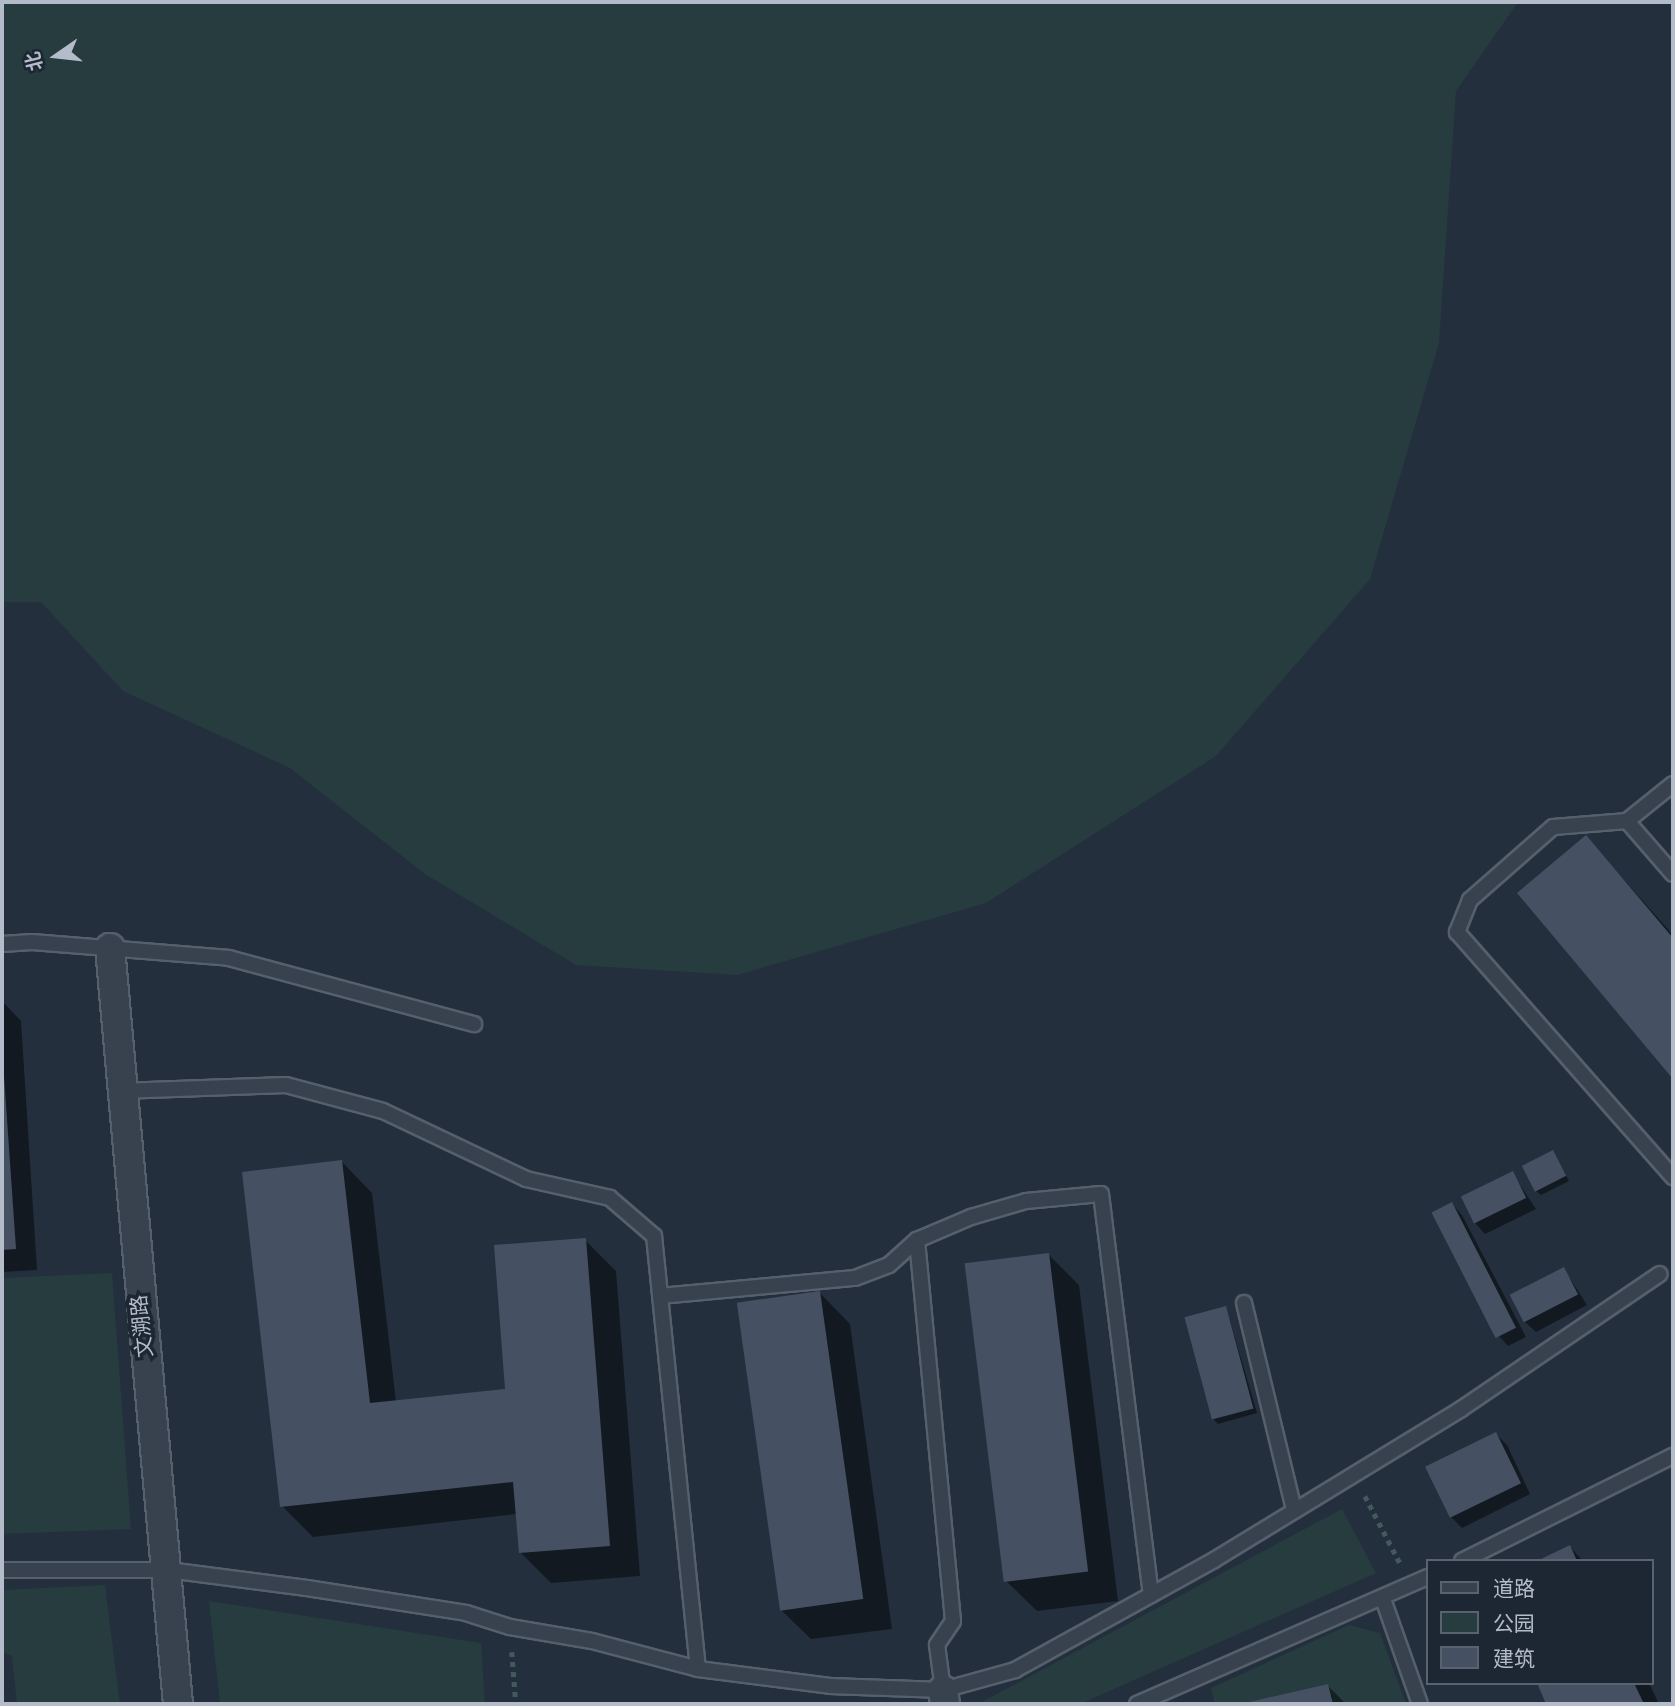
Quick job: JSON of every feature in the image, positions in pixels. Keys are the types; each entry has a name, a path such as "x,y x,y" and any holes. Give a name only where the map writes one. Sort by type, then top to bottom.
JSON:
{"street":[{"name":"文溯路","path":"110,948 120,1091 168,1570 178,1704"}],"lane":[{"path":"1673,784 1627,821 1553,827 1471,900 1457,932 1673,1177"},
{"path":"1627,821 1673,874"},
{"path":"2,944 110,948 229,958 474,1024"},
{"path":"120,1091 286,1085 383,1111 526,1179 610,1198 654,1236 698,1669"},
{"path":"660,1296 855,1278 889,1265 917,1240 1026,1200 1101,1194 1151,1595"},
{"path":"917,1240 953,1621 937,1645 944,1697"},
{"path":"2,1570 168,1570 467,1612 510,1627 592,1641 698,1669 944,1697 1014,1670 1151,1595 1461,1409 1660,1274"},
{"path":"1244,1303 1294,1510"},
{"path":"1466,1559 1673,1456"},
{"path":"1137,1704 1426,1578"},
{"path":"1383,1599 1420,1704"}],"path":[{"path":"1353,1474 1412,1586"},
{"path":"510,1627 516,1704"}],"green space":[{"path":"2,2 1518,2 1456,91 1439,343 1370,579 1216,756 986,903 737,975 576,965 425,874 290,768 123,691 41,602 2,602"},
{"path":"112,1273 131,1529 2,1534 2,1278"},
{"path":"1342,1509 1376,1573 1080,1704 978,1704"},
{"path":"105,1585 120,1704 17,1704 12,1656 2,1652 2,1590"},
{"path":"209,1601 481,1643 485,1704 220,1704"},
{"path":"1349,1625 1380,1633 1406,1704 1333,1704 1328,1684 1242,1704 1215,1704 1211,1688"}],"building":[{"path":"1586,835 1673,938 1673,1079 1517,893"},
{"path":"2,1047 16,1249 2,1250"},
{"path":"1553,1150 1566,1176 1535,1192 1522,1166"},
{"path":"342,1160 370,1403 505,1389 494,1245 586,1238 610,1546 519,1553 513,1482 280,1507 242,1172"},
{"path":"1513,1171 1526,1198 1474,1223 1461,1196"},
{"path":"1452,1202 1516,1328 1496,1338 1432,1212"},
{"path":"1049,1253 1088,1572 1004,1582 965,1263"},
{"path":"1564,1267 1578,1295 1524,1322 1510,1295"},
{"path":"820,1291 863,1599 780,1611 737,1303"},
{"path":"1226,1306 1253,1408 1212,1420 1184,1317"},
{"path":"1496,1432 1521,1483 1450,1518 1425,1467"},
{"path":"1570,1545 1576,1559 1541,1559"},
{"path":"1328,1684 1333,1704 1245,1704 1245,1703"},
{"path":"1538,1685 1635,1685 1644,1704 1546,1704"}]}
